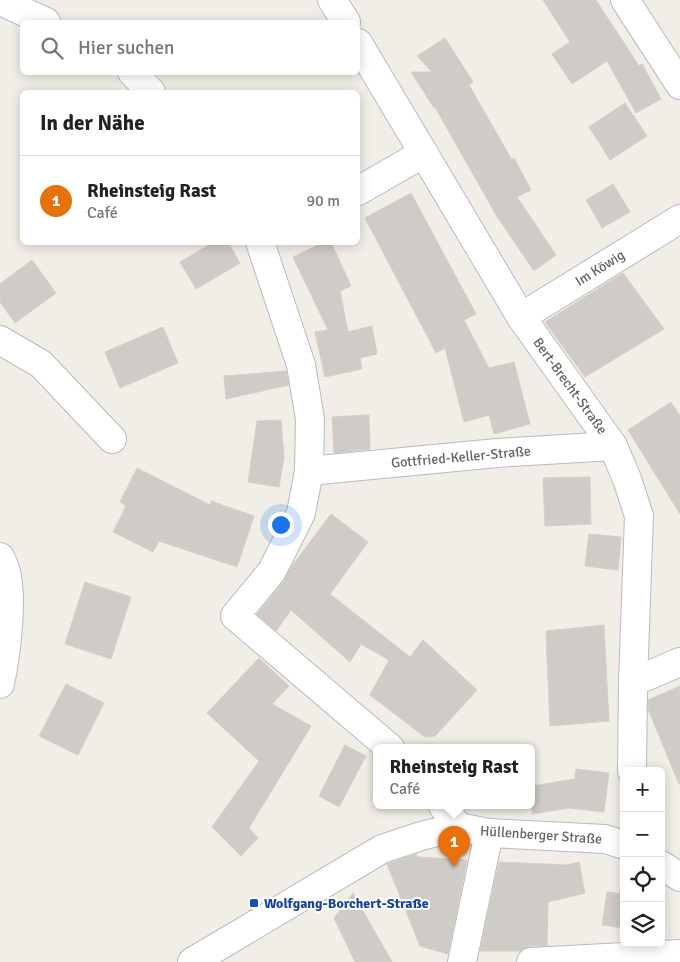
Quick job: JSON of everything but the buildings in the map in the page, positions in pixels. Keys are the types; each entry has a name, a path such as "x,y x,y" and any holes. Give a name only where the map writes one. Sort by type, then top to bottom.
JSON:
{"street":[{"path":"4,0 9,5 42,20"},
{"path":"332,0 345,20"},
{"path":"625,0 680,85"},
{"name":"Bert-Brecht-Straße","path":"360,46 521,317 613,446 627,478 639,516 632,767"},
{"path":"135,75 149,90"},
{"path":"360,190 424,154"},
{"name":"Im Köwig","path":"521,317 680,219"},
{"path":"264,245 301,366 310,419 309,471 301,513 272,571 235,616 385,744"},
{"path":"0,340 41,364 112,439"},
{"name":"Gottfried-Keller-Straße","path":"309,471 497,453 613,446"},
{"path":"0,557 6,571 9,598 4,665 0,684"},
{"path":"633,682 680,662"},
{"name":"Hüllenberger Straße","path":"192,962 382,849 421,836 451,817 489,833 605,839 620,844"},
{"path":"462,962 489,833"},
{"path":"665,868 680,877"},
{"path":"531,962 680,954"}],"place":[{"name":"Rheinsteig Rast","path":"454,867"},
{"name":"Wolfgang-Borchert-Straße","path":"254,903"}]}
